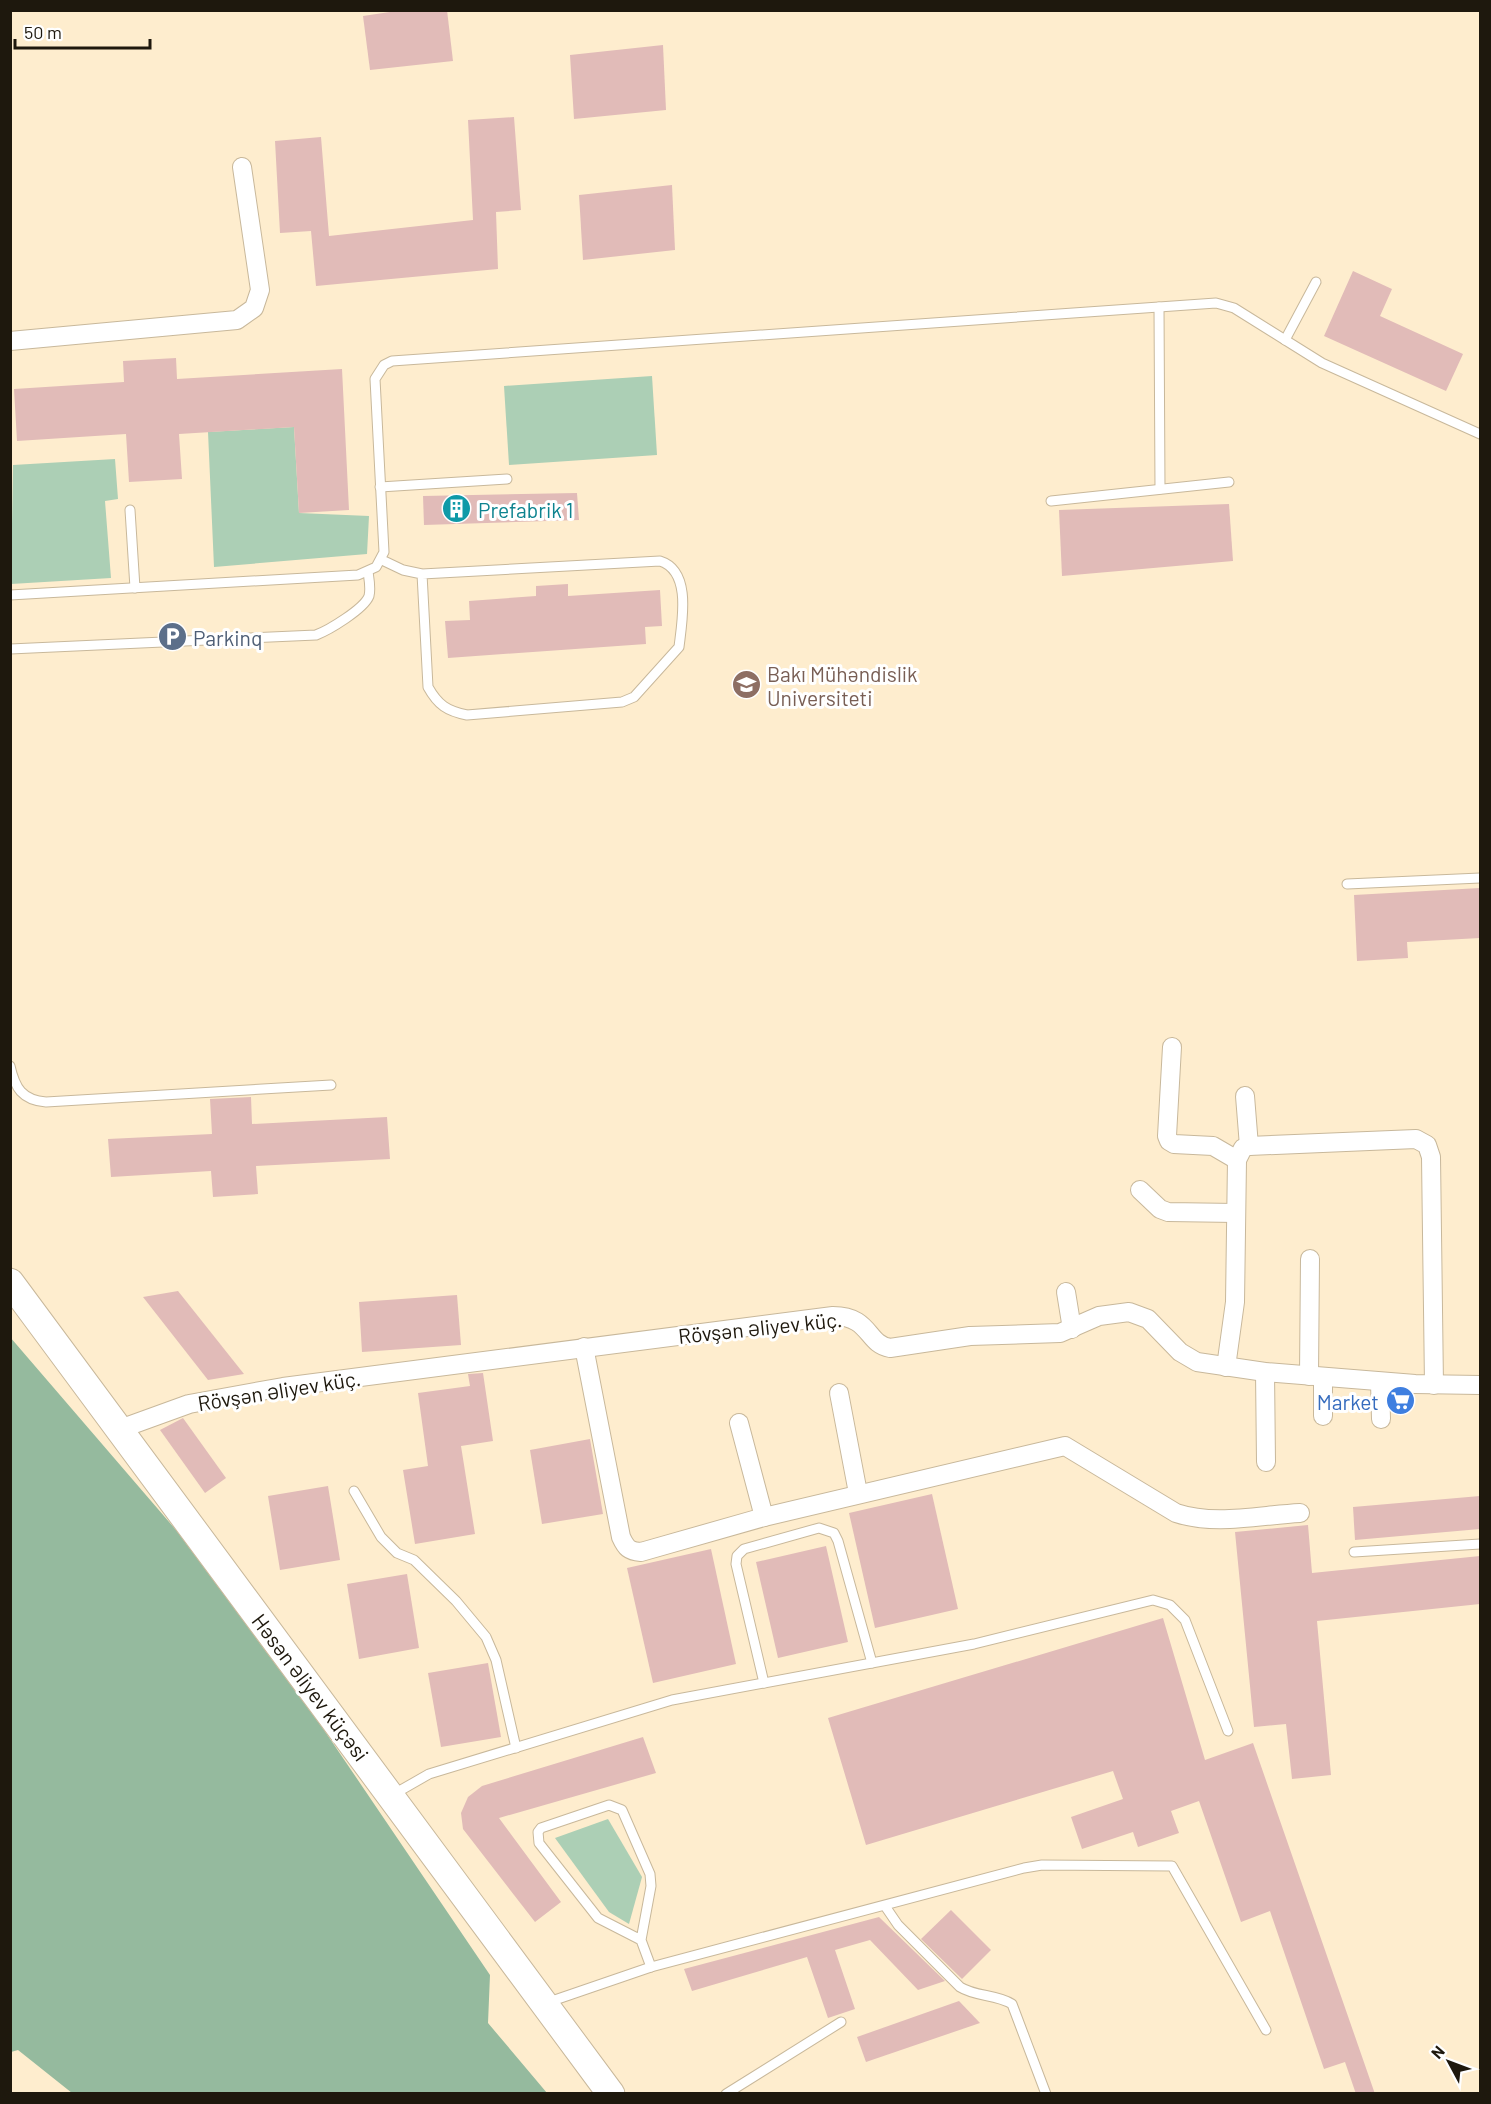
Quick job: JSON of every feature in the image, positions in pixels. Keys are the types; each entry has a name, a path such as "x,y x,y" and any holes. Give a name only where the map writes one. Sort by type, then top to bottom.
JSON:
{"main road":[{"name":"Həsən Əliyev küçəsi","path":"10,1282 611,2094"}],"street":[{"path":"10,341 237,320 254,308 260,290 242,167"},
{"path":"1172,1047 1168,1141 1174,1144 1213,1146 1237,1160"},
{"path":"1245,1096 1249,1146"},
{"path":"1226,1367 1234,1322 1237,1160 1243,1148 1416,1139 1427,1144 1431,1157 1434,1385"},
{"path":"1140,1190 1160,1209 1168,1212 1236,1213"},
{"path":"1310,1259 1316,1377 1323,1416"},
{"path":"1066,1292 1072,1329"},
{"name":"Rövşən Əliyev küç.","path":"120,1430 171,1408 208,1400 584,1347 833,1316 854,1318 881,1344 890,1348 970,1336 1046,1334 1072,1329 1113,1313 1139,1314 1154,1323 1191,1360 1226,1367 1316,1377 1434,1385 1480,1385"},
{"path":"584,1347 621,1537 625,1547 632,1551 641,1552 858,1493 1065,1446 1176,1513 1189,1517 1207,1519 1300,1513"},
{"path":"1265,1372 1266,1462"},
{"path":"1380,1382 1381,1419"},
{"path":"839,1393 858,1493"},
{"path":"739,1423 764,1517"}],"lane":[{"path":"1285,340 1316,282"},
{"path":"382,560 375,379 384,364 392,361 1216,303 1234,308 1322,363 1480,434"},
{"path":"1159,307 1160,489"},
{"path":"380,487 507,479"},
{"path":"1052,501 1229,482"},
{"path":"130,510 135,588"},
{"path":"10,595 358,575 368,572 382,560"},
{"path":"382,560 403,570 422,573 660,561 670,564 676,571 681,586 680,647 634,697 622,702 467,715 448,711 435,700 428,687 422,573"},
{"path":"10,649 315,635 326,631 362,605 369,596 368,572"},
{"path":"1347,884 1480,878"},
{"path":"10,1066 16,1088 32,1101 46,1102 331,1085"},
{"path":"354,1491 381,1537 397,1553 414,1560 486,1637 496,1660 516,1748"},
{"path":"764,1683 736,1564 737,1556 744,1550 819,1528 834,1533 838,1541 872,1663"},
{"path":"1354,1552 1480,1544"},
{"path":"392,1796 429,1774 672,1700 974,1644 1153,1600 1170,1605 1185,1620 1228,1731"},
{"path":"641,1940 606,1924 590,1910 539,1843 537,1832 541,1828 609,1806 622,1810 650,1874 651,1886 641,1940 651,1967"},
{"path":"544,2003 651,1967 1042,1865 1172,1866 1266,2030"},
{"path":"885,1906 898,1925 960,1987 969,1993 1003,1999 1012,2004 1046,2094"},
{"path":"726,2094 841,2022"}],"green space":[{"path":"652,376 657,455 509,465 504,386"},
{"path":"294,427 299,513 369,516 367,554 214,567 208,432"},
{"path":"115,459 118,499 105,501 111,578 11,584 13,465"},
{"path":"10,1337 176,1530 324,1730 490,1975 488,2023 547,2093 72,2093 18,2050 11,2052"},
{"path":"608,1819 642,1877 629,1924 609,1912 555,1838"}],"building":[{"path":"403,10 447,10 453,61 370,70 363,16"},
{"path":"663,45 666,110 574,119 570,55"},
{"path":"514,117 521,210 496,212 498,269 316,286 311,231 280,233 275,141 321,137 329,236 473,220 468,120"},
{"path":"672,185 675,250 583,260 579,195"},
{"path":"1353,271 1392,289 1380,316 1463,354 1446,391 1324,336"},
{"path":"176,358 177,379 342,369 349,510 299,513 294,427 179,434 182,479 129,482 126,434 17,441 14,389 124,382 123,361"},
{"path":"577,493 579,520 424,525 423,496"},
{"path":"1229,504 1233,561 1062,576 1059,510"},
{"path":"568,584 568,596 660,590 662,626 645,627 646,644 448,658 445,621 470,620 469,601 536,596 536,586"},
{"path":"1480,888 1480,938 1407,942 1408,958 1357,961 1354,895"},
{"path":"251,1097 252,1124 387,1117 390,1159 256,1166 258,1194 213,1197 211,1171 111,1177 108,1139 212,1134 210,1099"},
{"path":"178,1291 244,1374 208,1380 143,1297"},
{"path":"457,1295 461,1345 362,1352 359,1302"},
{"path":"483,1373 493,1441 461,1446 475,1534 415,1544 403,1470 428,1466 418,1393 470,1386 468,1374"},
{"path":"183,1418 226,1478 205,1493 160,1430"},
{"path":"590,1439 603,1514 542,1524 530,1450"},
{"path":"328,1486 340,1560 280,1570 268,1496"},
{"path":"932,1494 958,1609 875,1628 849,1513"},
{"path":"1480,1496 1480,1529 1355,1540 1353,1507"},
{"path":"1308,1525 1312,1573 1480,1556 1480,1604 1317,1621 1331,1775 1292,1779 1286,1724 1254,1727 1235,1532"},
{"path":"826,1546 848,1642 778,1658 756,1562"},
{"path":"711,1549 736,1664 653,1683 627,1568"},
{"path":"407,1574 419,1648 359,1659 347,1584"},
{"path":"1163,1618 1205,1760 1253,1743 1375,2094 1356,2094 1345,2062 1324,2069 1270,1911 1241,1922 1199,1801 1171,1811 1179,1833 1138,1847 1133,1832 1082,1849 1071,1817 1123,1799 1113,1771 866,1845 828,1718"},
{"path":"488,1663 501,1737 441,1747 428,1673"},
{"path":"643,1737 656,1773 499,1818 561,1902 535,1922 463,1829 461,1813 468,1797 482,1786"},
{"path":"951,1910 991,1950 962,1979 921,1939"},
{"path":"879,1917 945,1981 918,1990 870,1940 835,1950 855,2009 828,2018 807,1957 692,1991 684,1969"},
{"path":"959,2001 980,2023 866,2062 857,2037"}],"place":[{"name":"Prefabrik 1","path":"457,509"},
{"name":"Parkinq","path":"172,637"},
{"name":"Bakı Mühəndislik Universiteti","path":"746,685"},
{"name":"Market","path":"1400,1401"}]}
